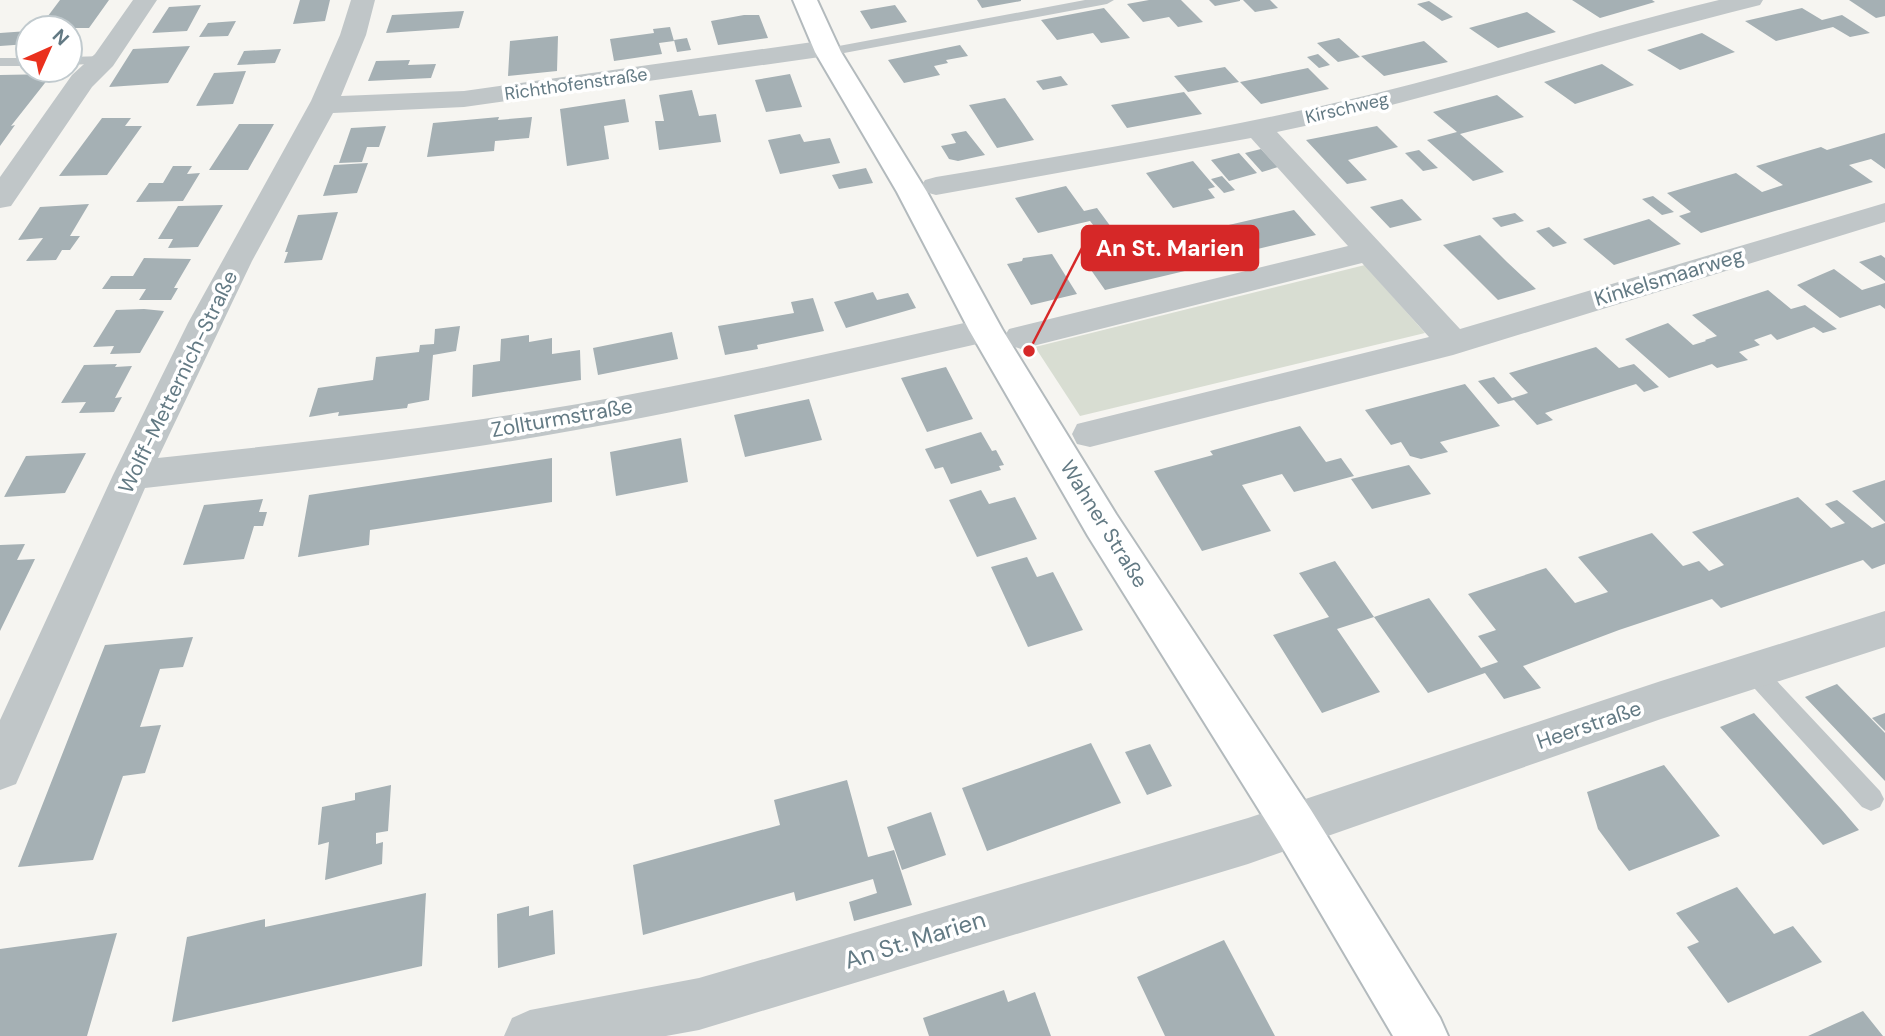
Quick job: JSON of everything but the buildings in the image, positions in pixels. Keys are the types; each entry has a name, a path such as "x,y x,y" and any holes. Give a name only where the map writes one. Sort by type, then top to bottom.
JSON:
{"street":[{"path":"1,196 82,81 104,60 145,0"},
{"name":"Wolff-Metternich-Straße","path":"0,769 132,475 236,260 323,105 358,22 363,0"},
{"name":"Wahner Straße","path":"805,0 827,50 912,192 986,330 1102,525 1295,826 1422,1036"},
{"name":"Kirschweg","path":"936,186 1259,129 1498,71 1696,12 1751,0"},
{"name":"Richthofenstraße","path":"323,105 464,99 827,50"},
{"path":"1259,129 1453,343"},
{"name":"Kinkelsmaarweg","path":"1090,434 1453,343 1885,212"},
{"path":"1021,337 1369,251"},
{"name":"Zollturmstraße","path":"132,475 519,427 739,385 986,330"},
{"name":"Heerstraße","path":"1295,826 1885,629"},
{"name":"An St. Marien","path":"530,1036 699,1004 1295,826"}],"lane":[{"path":"827,50 1107,0"},
{"path":"84,61 104,60"},
{"path":"1753,671 1871,799"}],"shaded area":[{"path":"1365,265 1425,333 1080,416 1035,347"}],"place":[{"name":"An St. Marien","path":"1029,351"}]}
